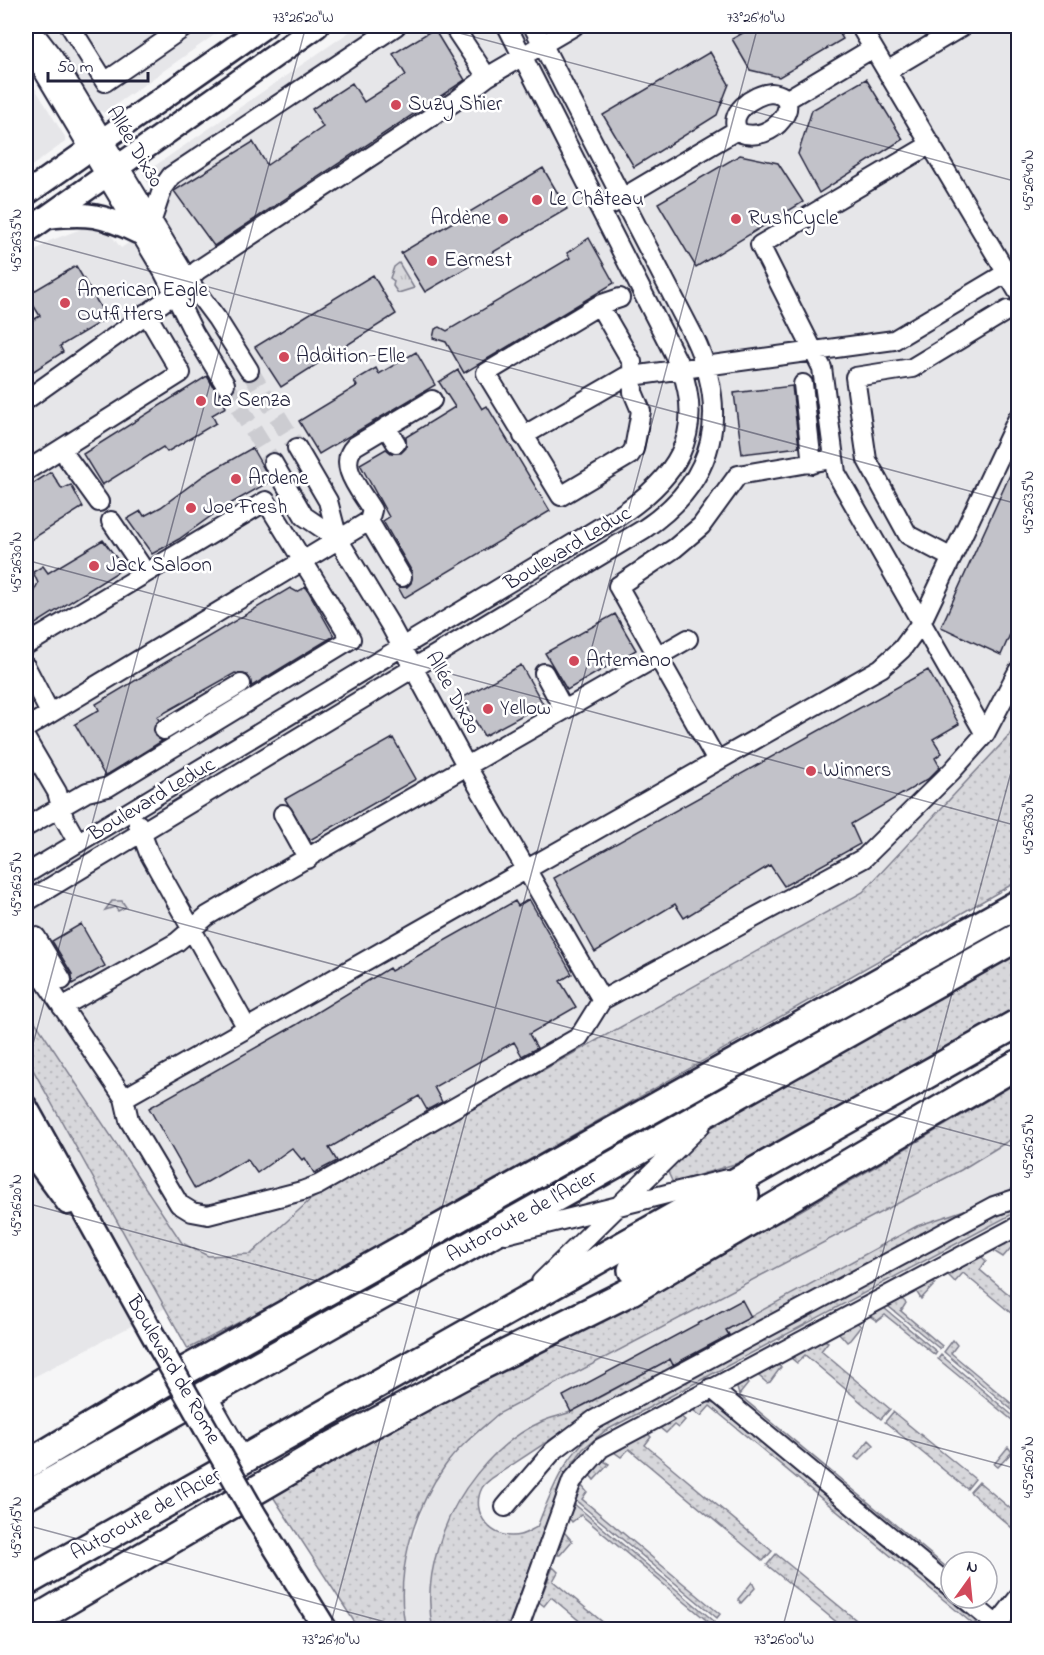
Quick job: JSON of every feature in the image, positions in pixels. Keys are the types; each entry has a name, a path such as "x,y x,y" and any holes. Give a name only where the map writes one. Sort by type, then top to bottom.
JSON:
{"highway":[{"path":"26,1465 163,1383 1018,904"},
{"name":"Autoroute de l'Acier","path":"26,1496 1018,937"},
{"name":"Autoroute de l'Acier","path":"26,1582 1018,1023"},
{"path":"26,1625 328,1448 471,1371 642,1286 1017,1065"},
{"path":"471,1371 687,1237 862,1111"},
{"path":"26,1450 163,1383"}],"main road":[{"path":"26,194 265,26"},
{"path":"26,232 317,26"},
{"path":"47,217 79,213 145,226"},
{"name":"Boulevard de Rome","path":"26,1107 253,1512 326,1629"},
{"name":"Boulevard de Rome","path":"26,1146 110,1260"},
{"name":"Boulevard de Rome","path":"253,1512 312,1629"}],"street":[{"path":"70,26 105,82 186,26"},
{"path":"145,226 163,187 171,176 396,26"},
{"path":"453,26 487,77"},
{"name":"Boulevard Leduc","path":"26,874 619,516 658,487 679,457 687,429 689,399 681,368 507,26"},
{"name":"Boulevard Leduc","path":"26,902 644,529 678,501 696,476 711,435 714,397 706,364 533,26"},
{"path":"26,400 174,293 198,270 457,100 487,77 574,26"},
{"path":"860,26 1018,292"},
{"path":"887,71 963,26"},
{"name":"Allée Dix30","path":"29,41 96,144 145,226 218,319 249,370"},
{"path":"786,100 873,48"},
{"path":"771,93 786,100 788,104 783,118 766,133 752,136 737,130 739,113 752,99 771,93"},
{"path":"602,210 737,130"},
{"path":"931,144 760,245 792,304 822,368 832,459 836,473 984,734"},
{"name":"Allée Dix30","path":"145,226 194,333 225,384"},
{"path":"523,436 617,380 632,375 894,340 1008,272"},
{"path":"598,305 632,362 633,392 641,411 632,453 561,496 486,373 598,305 620,298"},
{"path":"952,558 908,535 867,460 855,377 912,368 1008,310"},
{"path":"26,471 181,373 146,313"},
{"path":"803,384 812,464"},
{"path":"26,728 369,520 372,510 350,473 347,459 355,446 432,400"},
{"path":"124,1098 875,672 902,649 921,623 1018,418"},
{"path":"386,427 396,443"},
{"path":"297,448 328,501 338,539"},
{"path":"68,459 99,502"},
{"path":"717,761 618,586 696,531 738,475 832,459"},
{"path":"273,463 304,516 338,539"},
{"path":"26,645 266,501 351,639 108,787 91,790 26,827"},
{"path":"369,520 402,577"},
{"path":"111,521 140,564"},
{"name":"Allée Dix30","path":"338,539 602,1000"},
{"path":"66,993 177,942 207,916 688,639"},
{"path":"26,667 51,713"},
{"path":"36,937 124,1098 129,1120 179,1204 200,1214 219,1213 318,1185 579,1037 602,1000 864,858 952,771 984,734 1018,671"},
{"path":"544,673 564,710"},
{"path":"164,730 241,684"},
{"path":"202,707 212,724"},
{"path":"26,740 57,792 64,818 78,843"},
{"path":"141,804 140,834 247,1028"},
{"path":"283,814 308,859"},
{"path":"26,953 66,993"},
{"path":"515,1307 721,1105"},
{"path":"479,1241 758,1171"},
{"path":"505,1507 554,1451 594,1420 994,1206 1018,1198"},
{"path":"518,1629 566,1495 578,1472 601,1448 1018,1226"},
{"path":"711,1388 939,1577"},
{"path":"207,1395 244,1460"},
{"path":"977,1610 997,1628 1018,1598"}],"shaded area":[{"path":"39,26 227,26 104,113 93,107 56,48 56,42"},
{"path":"358,26 1018,26 1018,863 26,1381 26,258 49,241 84,228 108,231 121,248 166,218 143,174"},
{"path":"26,67 27,75 65,137 65,142 26,170"},
{"path":"1018,1135 1018,1192 917,1226 726,1329 731,1338 675,1368 670,1359 571,1412 542,1422 506,1446 469,1483 455,1504 431,1580 433,1629 406,1630 402,1591 407,1555 426,1498 445,1466 470,1438 498,1414 961,1170"}],"green space":[{"path":"399,263 414,288 398,293 393,286 394,281 390,278 394,267"},
{"path":"1018,717 1018,881 319,1280 188,1349 26,1057 26,1008 182,1243 208,1256 251,1254 310,1200 863,892 1009,736"},
{"path":"112,901 122,901 126,907 118,911 115,907 105,910"},
{"path":"1018,950 1018,1007 754,1158 673,1183 665,1166 697,1135 737,1105"},
{"path":"1018,1082 1018,1135 961,1170 498,1414 470,1438 445,1466 434,1483 415,1523 409,1544 403,1587 406,1629 359,1629 270,1492 800,1211"},
{"path":"1018,1192 577,1422 492,1478 483,1487 479,1497 481,1516 486,1524 501,1534 510,1536 528,1532 537,1527 555,1483 569,1459 602,1424 987,1221 1014,1209 1018,1211 605,1431 583,1449 564,1476 507,1629 433,1630 430,1609 431,1578 444,1529 464,1491 491,1457 507,1443 543,1421 573,1411 670,1359 675,1368 731,1338 726,1330 917,1226"},
{"path":"1013,1239 1016,1242 1003,1257 995,1252 994,1249"},
{"path":"981,1256 986,1261 980,1270 1018,1302 1018,1319 963,1273 955,1282 948,1275"},
{"path":"932,1282 935,1284 921,1299 916,1291"},
{"path":"901,1298 906,1303 901,1311 942,1346 940,1349 888,1306"},
{"path":"884,1308 937,1352 935,1355 885,1315 877,1321 871,1317 872,1313"},
{"path":"856,1322 861,1326 847,1342 838,1332"},
{"path":"823,1339 828,1342 821,1351 890,1409 881,1419 805,1355 797,1363 791,1358"},
{"path":"953,1340 957,1345 951,1353 1018,1409 1018,1415 944,1352"},
{"path":"941,1355 1018,1420 1018,1425 938,1359"},
{"path":"776,1364 781,1367 767,1383 759,1376"},
{"path":"746,1381 748,1384 739,1395 737,1388"},
{"path":"739,1395 939,1561 939,1566 741,1402"},
{"path":"705,1402 715,1404 939,1591 939,1596 710,1406 701,1416 693,1408"},
{"path":"893,1412 975,1479 967,1489 885,1422"},
{"path":"680,1416 685,1420 678,1428 674,1425 666,1433 660,1428"},
{"path":"647,1433 651,1437 645,1445 772,1551 763,1561 629,1449 621,1457 614,1452"},
{"path":"869,1440 874,1445 859,1460 855,1457"},
{"path":"1008,1447 1012,1452 998,1467 994,1464"},
{"path":"602,1460 609,1464 594,1480 589,1474"},
{"path":"979,1482 1018,1515 1018,1533 970,1492"},
{"path":"582,1486 587,1492 582,1499 720,1614 717,1618 574,1499"},
{"path":"573,1503 714,1621 711,1624 581,1515 572,1522 568,1517"},
{"path":"565,1533 572,1541 558,1555 562,1534"},
{"path":"776,1554 867,1629 845,1629 767,1565"},
{"path":"553,1567 558,1572 553,1581 611,1629 589,1629 551,1597 544,1606 539,1602"},
{"path":"752,1582 755,1588 741,1603 738,1599"},
{"path":"956,1610 962,1610 976,1622 974,1625"}],"building":[{"path":"755,26 835,26 843,39 779,77 750,70 732,39"},
{"path":"434,29 465,80 214,246 174,191 253,142 267,165 323,127 312,109 352,83 364,102 406,75 393,54"},
{"path":"710,52 729,84 717,115 634,167 603,115"},
{"path":"866,79 903,139 819,193 798,154 812,110"},
{"path":"740,155 778,163 803,202 696,267 658,203"},
{"path":"543,168 567,209 425,292 401,253"},
{"path":"589,238 614,283 464,373 446,342 433,338 435,329 440,327 447,331 570,258 567,253"},
{"path":"76,266 107,318 60,346 63,352 26,376 26,324 40,316 27,295"},
{"path":"373,275 396,314 281,387 255,347"},
{"path":"416,352 435,385 319,454 299,421 357,386 354,381 376,368 379,374"},
{"path":"458,370 482,409 487,406 550,511 404,598 398,587 407,587 411,583 412,572 383,521 389,517 360,464 386,449 391,453 401,453 406,448 406,437 455,407 439,382"},
{"path":"207,376 226,407 212,415 216,423 167,452 163,447 102,485 83,454"},
{"path":"792,386 799,447 742,454 734,393"},
{"path":"252,448 271,481 221,509 179,539 152,554 127,519 141,511 144,516 161,507 203,476"},
{"path":"1018,457 1018,616 1001,655 941,627"},
{"path":"51,472 62,489 71,485 83,507 26,543 26,488"},
{"path":"103,540 124,568 26,630 26,606 38,583 33,572 43,566 48,573"},
{"path":"306,587 334,636 252,686 247,675 235,673 157,717 159,720 153,731 155,736 162,741 105,776 75,724 99,710 96,704 290,588 297,592"},
{"path":"615,614 636,650 567,690 545,653"},
{"path":"521,665 543,704 484,736 462,698"},
{"path":"928,670 959,724 933,739 942,753 935,758 940,767 928,779 851,824 860,844 784,886 770,865 684,918 675,904 595,952 554,878"},
{"path":"393,738 416,779 310,840 285,799"},
{"path":"529,899 572,974 560,981 576,1007 529,1034 537,1048 522,1056 514,1042 434,1087 442,1102 427,1110 419,1096 329,1148 337,1161 314,1173 305,1158 302,1160 292,1148 257,1173 247,1159 195,1189 149,1108 296,1025 389,968 391,971 515,901 518,906"},
{"path":"81,924 105,966 72,984 72,974 52,941"},
{"path":"742,1300 751,1317 726,1330 729,1335 673,1365 670,1359 571,1412 563,1396"}],"tunnel":[{"path":"249,370 297,448"},
{"path":"225,384 273,463"}],"place":[{"name":"Suzy Shier","path":"396,105"},
{"name":"Le Château","path":"537,200"},
{"name":"Ardène","path":"503,219"},
{"name":"RushCycle","path":"736,219"},
{"name":"Earnest","path":"432,261"},
{"name":"American Eagle Outfitters","path":"65,303"},
{"name":"Addition-Elle","path":"284,357"},
{"name":"La Senza","path":"201,401"},
{"name":"Ardene","path":"236,479"},
{"name":"Joe Fresh","path":"191,508"},
{"name":"Jack Saloon","path":"94,566"},
{"name":"Artemano","path":"574,661"},
{"name":"Yellow","path":"488,709"},
{"name":"Winners","path":"811,771"}]}
